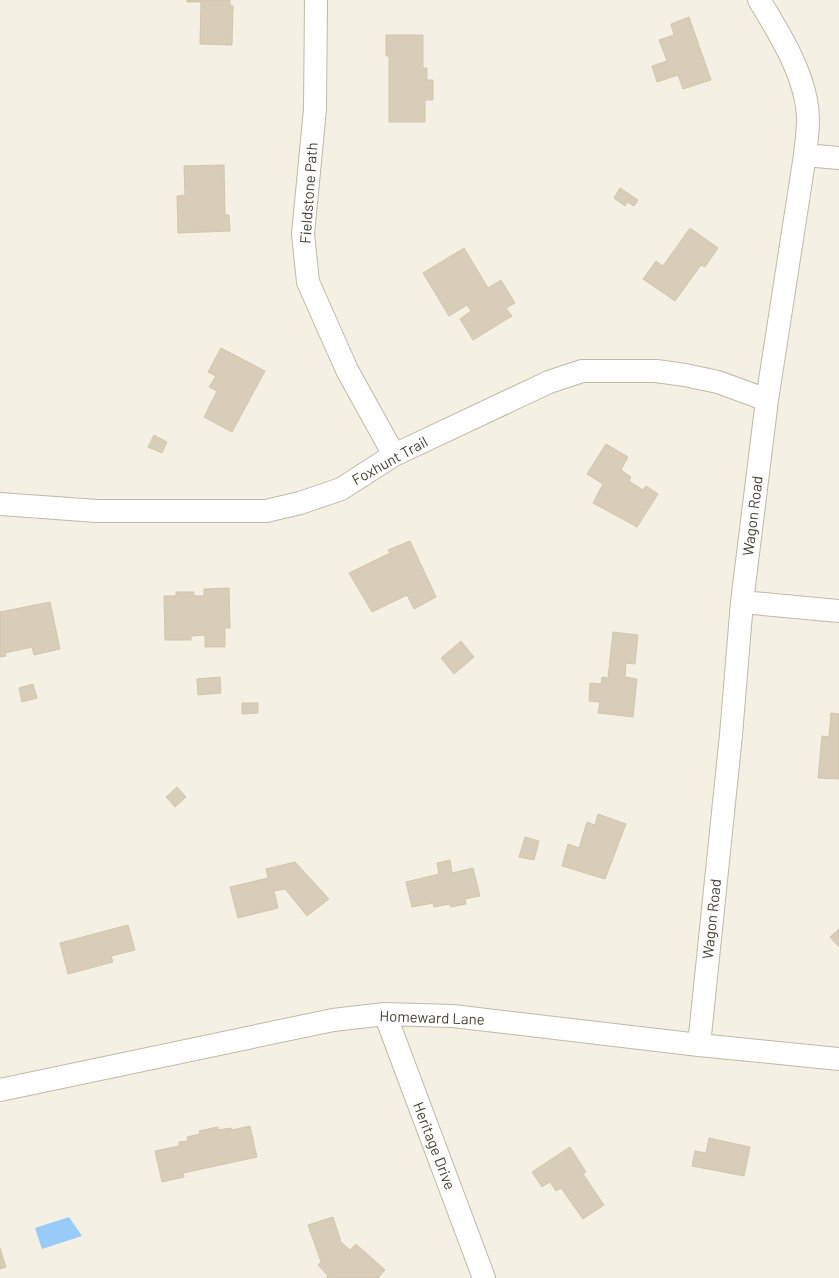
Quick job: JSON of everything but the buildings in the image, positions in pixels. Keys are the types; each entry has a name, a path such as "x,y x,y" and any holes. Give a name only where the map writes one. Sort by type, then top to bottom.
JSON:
{"street":[{"name":"Fieldstone Path","path":"316,0 315,109 303,234 308,282 347,370 394,455"},
{"name":"Wagon Road","path":"699,1045 731,735 742,602 767,400 805,155 808,119 794,64 777,29 759,0"},
{"path":"805,155 839,158"},
{"name":"Foxhunt Trail","path":"0,504 97,511 266,511 300,503 341,489 394,455 549,382 582,371 656,371 685,375 718,382 767,400"},
{"path":"742,602 839,611"},
{"name":"Homeward Lane","path":"0,1090 333,1020 385,1014 453,1016 699,1045 839,1059"},
{"name":"Heritage Drive","path":"385,1014 484,1278"}],"water":[{"path":"69,1217 82,1236 42,1249 35,1228"}]}
